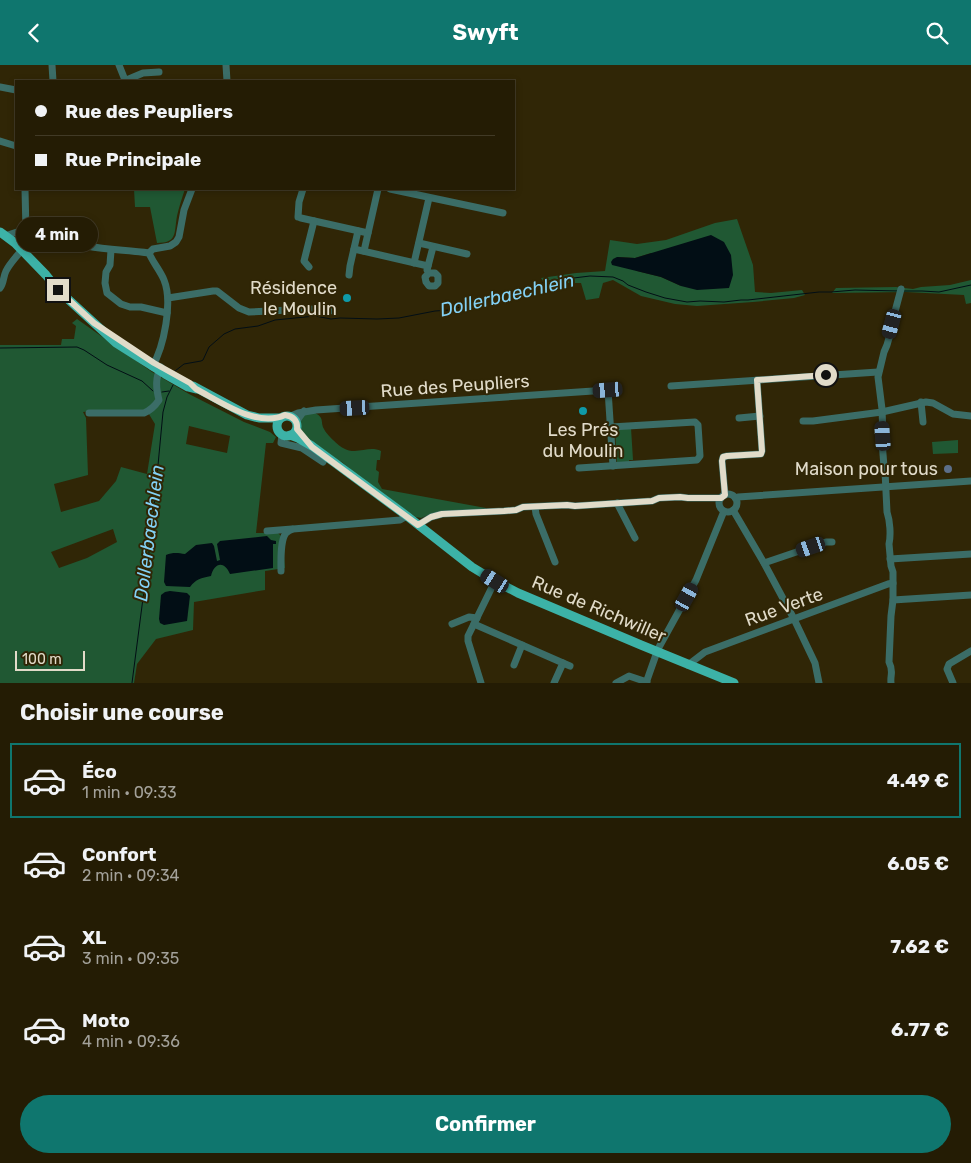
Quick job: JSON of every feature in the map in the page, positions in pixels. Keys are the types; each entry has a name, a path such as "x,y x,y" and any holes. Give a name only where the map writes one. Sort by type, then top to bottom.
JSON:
{"main road":[{"path":"3,234 15,243 54,286 94,323 157,367 188,387 196,389 239,411 259,418 280,418 285,415 289,428"},
{"name":"Rue de Richwiller","path":"259,418 289,428 472,567 495,581 525,596 734,683"}],"street":[{"path":"52,65 53,80"},
{"path":"119,65 124,80"},
{"path":"226,65 227,80"},
{"path":"126,80 143,73 159,72"},
{"path":"0,87 15,90"},
{"path":"0,141 15,146"},
{"path":"15,243 26,232 25,190"},
{"path":"3,234 18,232 40,233 78,244 111,250 149,253 153,249 170,246 176,242 179,237 184,210 194,190"},
{"path":"303,190 299,202 299,217 368,233"},
{"path":"364,251 378,190"},
{"path":"394,190 503,213"},
{"path":"414,263 429,198"},
{"path":"309,267 304,261 314,221"},
{"path":"349,275 358,231"},
{"path":"419,243 467,254"},
{"path":"354,249 414,263 429,270 433,247"},
{"path":"111,250 110,265 106,272 104,283 107,293 121,304 167,313"},
{"path":"0,288 5,272 22,251"},
{"path":"90,413 144,413 156,405 159,400 157,367 168,298 164,279 149,253"},
{"path":"168,298 217,291 239,308 249,312 310,309 330,311"},
{"path":"891,683 892,667 889,662 893,583 878,372 900,292"},
{"path":"671,386 878,372"},
{"path":"734,498 736,506 733,510 729,512 722,510 719,503 723,496 722,461 723,457 727,456 761,454 757,380"},
{"name":"Rue des Peupliers","path":"289,428 304,411 608,390 611,427"},
{"path":"921,402 923,422"},
{"path":"803,421 882,412 921,402 933,403 953,414 971,416"},
{"path":"739,418 760,416"},
{"path":"579,468 614,466 697,460 700,456 698,425 695,422 611,427 614,466"},
{"path":"289,428 281,443 302,448 323,462"},
{"path":"418,525 431,517 442,514 516,510 523,507 575,506 652,501 659,498 680,497 730,495 734,498 971,481"},
{"path":"617,503 635,538"},
{"path":"535,507 555,562"},
{"path":"733,510 794,619 815,663 819,683"},
{"path":"616,683 629,676 646,683 657,652 696,580 724,511"},
{"path":"267,531 400,520 407,516"},
{"path":"281,571 284,536 293,529"},
{"path":"764,563 832,541"},
{"path":"890,559 971,554"},
{"path":"481,683 468,636 495,581"},
{"name":"Rue Verte","path":"688,665 705,652 893,583"},
{"path":"893,600 971,595"},
{"path":"452,624 469,617 522,645 566,664 554,683"},
{"path":"514,665 522,645"},
{"path":"953,683 947,669 949,664 971,651"}],"green space":[{"path":"134,190 185,190 175,232 169,241 157,243 150,207 135,207"},
{"path":"737,219 753,265 755,292 771,293 802,290 805,295 794,298 697,306 675,304 641,296 613,280 603,283 599,298 586,300 581,283 565,283 547,287 541,278 605,271 610,240 637,244 666,240 715,223","holes":["651,253 681,286 661,277 637,271 617,257 635,258"]},
{"path":"971,280 971,303 966,304 964,295 906,292 832,293 836,288 896,287 913,289 950,285"},
{"path":"77,319 152,372 189,394 244,422 270,432 276,437 273,443 266,443 256,533 278,533 282,537 285,568 265,571 265,590 194,602 193,630 156,639 137,664 134,683 0,683 0,345 61,345 62,339 74,339 76,326 72,323","holes":["101,410 147,411 155,424 147,474 121,467 116,481 99,501 61,512 54,484 88,475 86,418 83,412","189,426 230,436 227,453 186,444","113,529 117,542 87,558 59,568 51,552"]},
{"path":"315,413 321,418 327,434 343,448 353,451 376,449 381,451 380,460 377,460 376,470 379,472 378,482 382,489 486,508 485,510 416,517 361,478 342,462 319,448 303,434 299,422 306,414"},
{"path":"631,428 633,460 629,460 629,464 617,464 615,429"},
{"path":"958,440 958,453 933,454 932,442"}],"shaded area":[{"path":"711,235 724,242 731,255 733,275 729,288 697,290 681,286 661,277 612,265 611,262 617,257 635,258"},
{"path":"267,536 271,540 276,541 276,544 273,544 273,568 230,574 225,567 219,565 214,568 211,576 199,579 190,587 166,586 164,582 166,555 173,553 185,554 196,545 212,543 217,561 220,560 217,544 220,541"},
{"path":"170,591 187,593 190,596 187,621 164,625 160,623 159,619 161,595"}],"waterway":[{"name":"Dollerbaechlein","path":"175,371 184,364 203,360 209,347 224,334 235,329 258,326 275,320 315,316 331,319 399,318 450,310 549,281 590,276 613,277 646,292 687,302 724,302 855,290 899,291"},
{"name":"Dollerbaechlein","path":"903,291 939,292 971,285"},
{"path":"0,348 77,347 107,365 142,381 153,391"},
{"name":"Dollerbaechlein","path":"132,683 152,529 163,412 173,385"},
{"name":"Dollerbaechlein","path":"162,392 169,391"}],"place":[{"name":"Résidence le Moulin","path":"347,298"},
{"name":"Les Prés du Moulin","path":"583,411"},
{"name":"Maison pour tous","path":"948,469"}],"route":[{"path":"58,290 94,323 154,363 190,383 196,389 247,415 272,419 285,415 293,417 297,429 312,447 418,525 431,517 442,514 516,510 523,507 652,501 659,498 721,498 725,495 723,457 761,454 762,451 757,380 826,375"}]}
